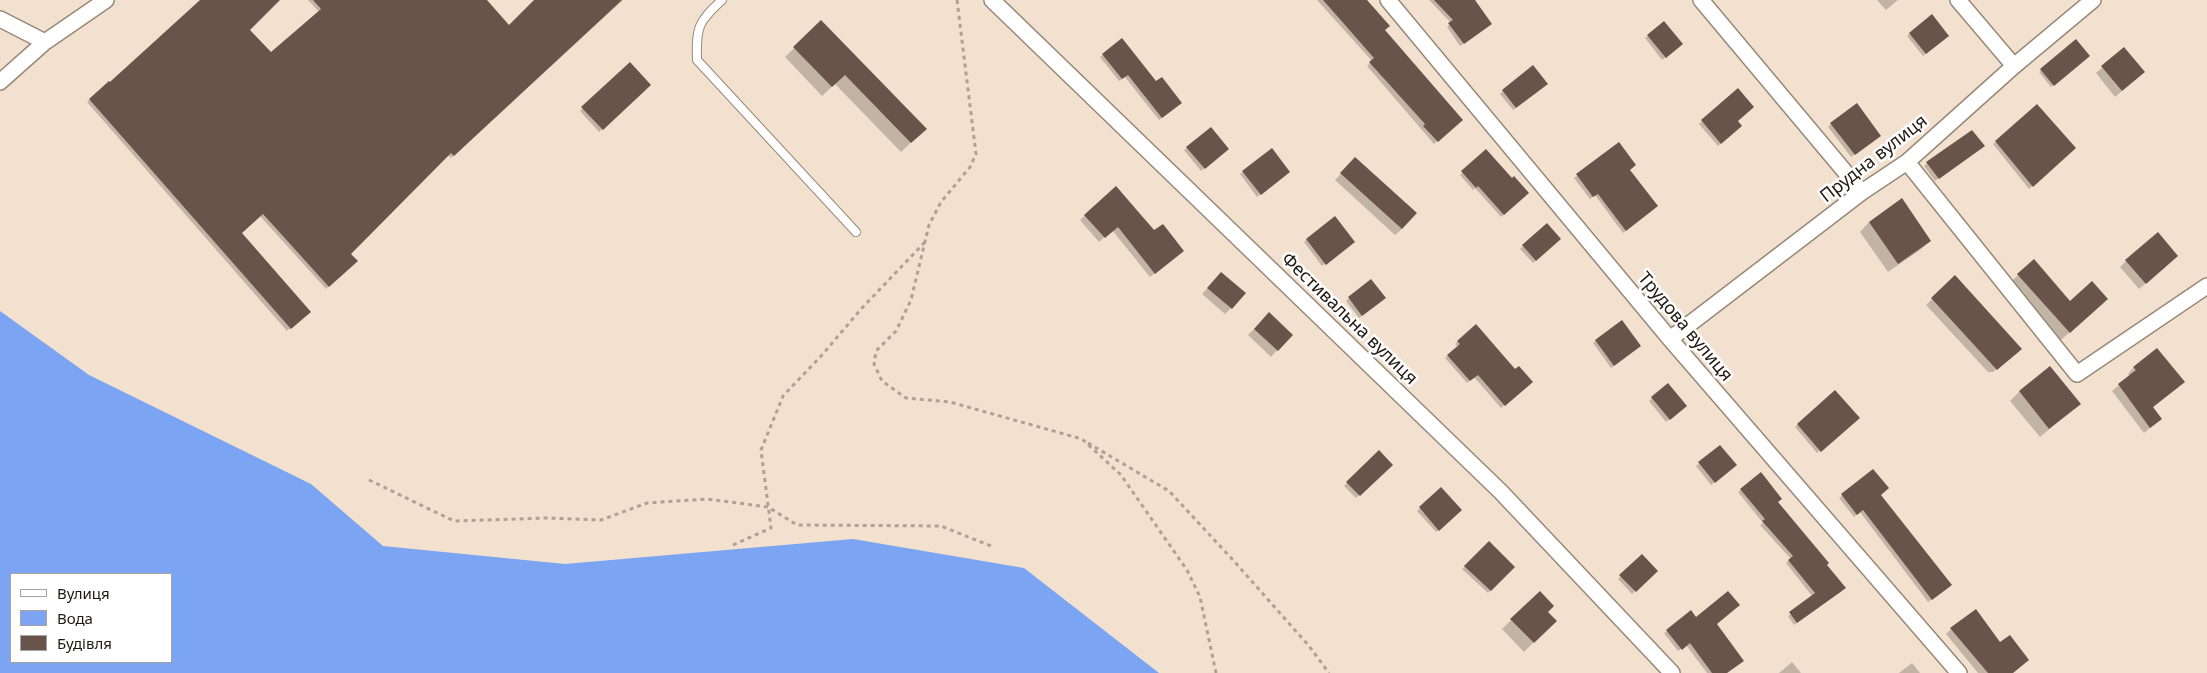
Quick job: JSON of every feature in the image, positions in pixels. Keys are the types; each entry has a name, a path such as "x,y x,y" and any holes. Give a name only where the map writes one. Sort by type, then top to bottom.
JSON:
{"street":[{"path":"0,82 45,42 106,0"},
{"name":"Фестивальна вулиця","path":"992,0 1501,492 1672,673"},
{"name":"Трудова вулиця","path":"1388,0 1670,339 1959,673"},
{"path":"1700,0 1862,192"},
{"path":"1958,0 2014,66"},
{"name":"Прудна вулиця","path":"1670,339 1862,192 1907,162 2014,66 2093,0"},
{"path":"0,19 45,42"},
{"path":"1907,162 2077,374 2207,286"}],"lane":[{"path":"722,0 702,19 696,41 697,60 856,232"}],"path":[{"path":"957,0 976,154 970,167 941,202 929,225 911,300 896,331 876,351 874,364 882,381 906,398 950,402 1082,439 1169,491 1233,560 1309,646 1330,673"},
{"path":"732,545 771,528 761,450 783,396 822,355 862,308 926,242"},
{"path":"1082,439 1121,475 1187,570 1200,597 1216,673"},
{"path":"369,480 454,521 547,518 601,520 647,504 707,499 768,507 797,524 941,526 991,546"}],"water":[{"path":"0,311 89,375 311,484 383,546 565,564 853,539 1024,568 1159,673 0,673"}],"building":[{"path":"200,0 280,0 250,30 271,52 321,9 313,0 487,0 509,25 534,0 622,0 454,156 451,153 351,254 358,261 329,287 263,214 242,233 311,312 291,329 89,99"},
{"path":"1323,0 1367,0 1390,26 1385,30 1463,120 1438,142 1423,126 1425,124 1369,62 1374,58"},
{"path":"1434,0 1475,0 1492,24 1464,44 1448,23 1453,20"},
{"path":"1932,14 1949,36 1926,54 1909,33"},
{"path":"821,20 927,129 911,143 845,75 832,87 793,47"},
{"path":"1664,21 1683,44 1666,58 1647,35"},
{"path":"1122,38 1156,81 1162,77 1182,103 1162,118 1128,75 1122,79 1102,54"},
{"path":"2076,39 2090,56 2054,86 2040,69"},
{"path":"2124,47 2145,72 2122,91 2101,66"},
{"path":"630,62 651,85 603,130 581,107"},
{"path":"1533,65 1548,84 1516,108 1502,90"},
{"path":"1738,88 1754,107 1738,121 1742,126 1721,144 1701,120"},
{"path":"1857,103 1881,136 1855,155 1830,123"},
{"path":"2037,104 2076,148 2033,187 1995,141"},
{"path":"1211,127 1229,149 1205,169 1186,147"},
{"path":"1972,130 1985,146 1939,179 1926,162"},
{"path":"1619,142 1636,165 1630,170 1658,206 1626,231 1598,194 1593,197 1576,174"},
{"path":"1272,148 1290,172 1261,195 1242,171"},
{"path":"1486,149 1512,178 1514,176 1529,193 1504,215 1478,186 1476,188 1461,171"},
{"path":"1355,157 1417,213 1402,229 1340,173"},
{"path":"1116,186 1154,230 1163,224 1184,251 1155,274 1118,227 1105,238 1084,215"},
{"path":"1902,198 1931,241 1898,264 1869,222"},
{"path":"1335,216 1355,242 1326,265 1306,239"},
{"path":"1547,223 1561,239 1536,261 1522,245"},
{"path":"2158,232 2178,256 2146,284 2125,260"},
{"path":"2034,259 2070,301 2092,281 2108,299 2070,333 2017,274"},
{"path":"1221,272 1246,293 1232,309 1207,288"},
{"path":"1955,275 2022,349 1997,370 1931,298"},
{"path":"1371,279 1386,298 1362,316 1348,297"},
{"path":"1269,312 1293,335 1278,351 1254,329"},
{"path":"1622,320 1641,346 1614,366 1595,340"},
{"path":"1476,324 1515,369 1519,366 1533,382 1505,406 1478,375 1470,381 1447,355 1460,344 1457,341"},
{"path":"2157,348 2185,382 2153,407 2162,419 2150,428 2118,384 2136,370 2133,367"},
{"path":"2050,366 2081,404 2049,429 2019,391"},
{"path":"1668,383 1687,406 1670,420 1651,397"},
{"path":"1835,390 1860,418 1821,452 1797,424"},
{"path":"1720,445 1737,465 1715,483 1698,462"},
{"path":"1379,450 1393,465 1360,496 1346,482"},
{"path":"1873,469 1889,488 1881,495 1952,585 1932,600 1863,510 1857,515 1841,494"},
{"path":"1761,472 1782,499 1778,502 1829,563 1827,565 1846,588 1797,623 1789,612 1815,593 1788,560 1793,556 1762,521 1765,519 1740,489"},
{"path":"1441,487 1462,510 1439,531 1419,507"},
{"path":"1489,541 1515,567 1491,591 1464,566"},
{"path":"1642,554 1658,571 1636,592 1619,575"},
{"path":"1540,591 1554,606 1548,612 1557,621 1534,643 1510,619"},
{"path":"1728,591 1740,605 1717,624 1744,661 1727,673 1712,673 1690,643 1682,650 1666,630 1691,610 1696,617"},
{"path":"1976,609 2000,642 2010,635 2029,660 2013,673 1988,673 1950,628"}]}
